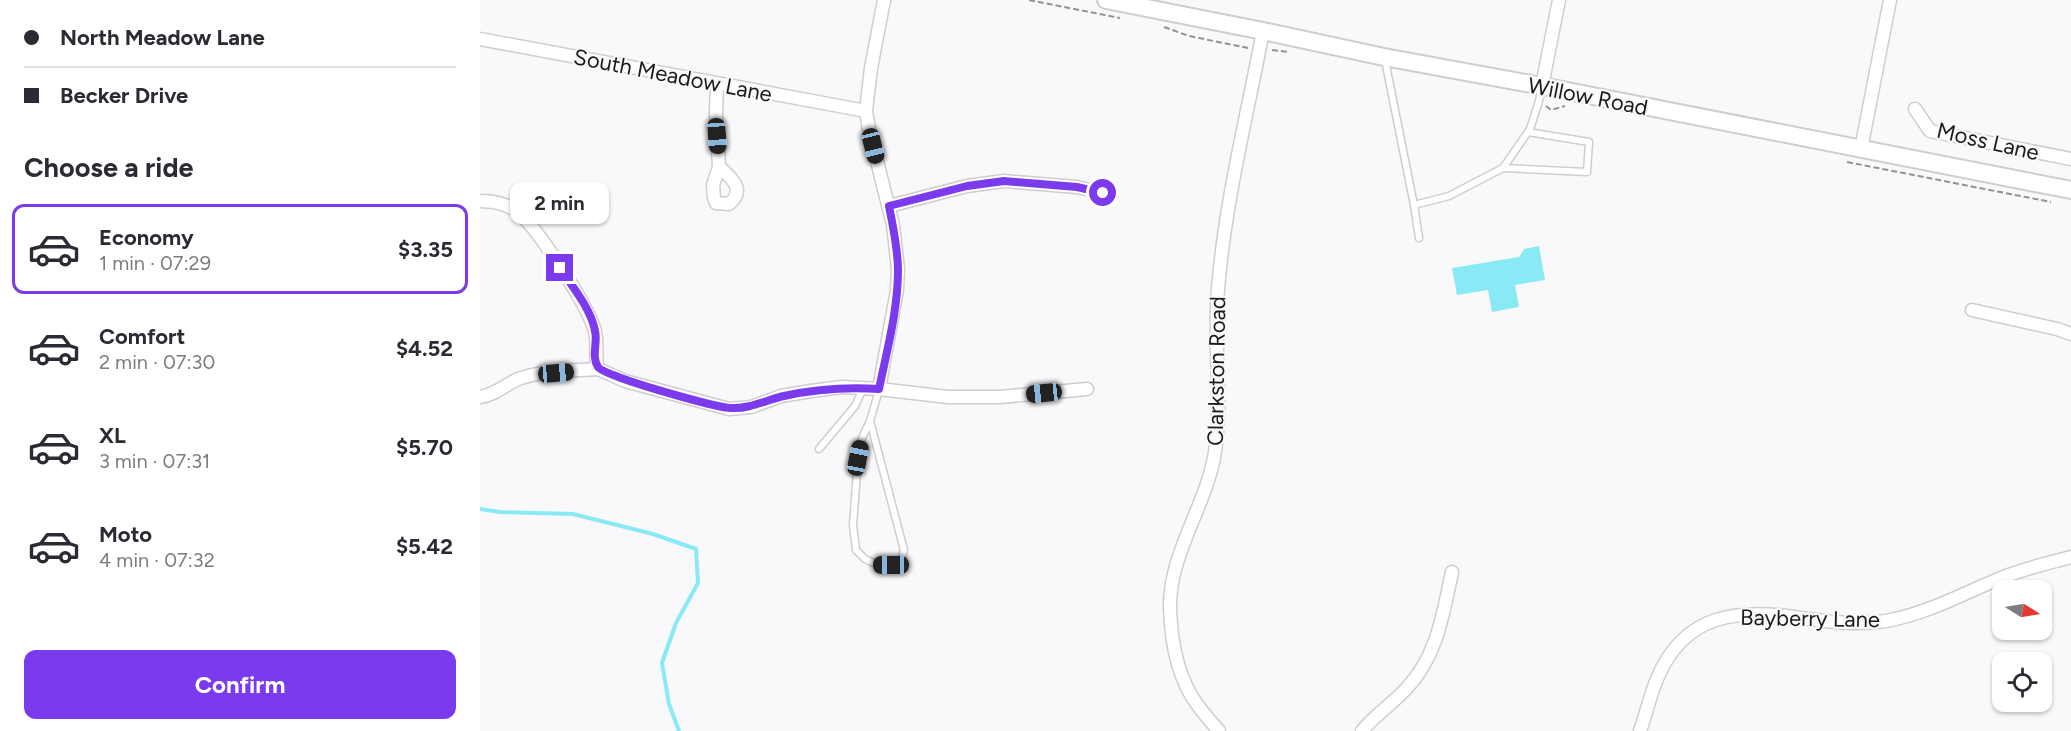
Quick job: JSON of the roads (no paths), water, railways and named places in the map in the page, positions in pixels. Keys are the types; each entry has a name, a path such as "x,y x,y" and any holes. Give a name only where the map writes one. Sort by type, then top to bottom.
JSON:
{"street":[{"path":"879,389 897,290 898,269 897,248 889,206 866,111 870,69 884,0"},
{"name":"Willow Road","path":"1106,0 1384,57 2071,190"},
{"path":"1542,86 1559,0"},
{"path":"1861,149 1890,0"},
{"name":"Clarkston Road","path":"1219,731 1197,706 1187,687 1172,634 1170,606 1173,580 1215,456 1218,434 1216,308 1220,260 1225,223 1263,31"},
{"name":"South Meadow Lane","path":"480,39 866,111"},
{"path":"717,84 719,167"},
{"name":"Moss Lane","path":"1915,109 1930,131 2071,159"},
{"path":"889,206 967,186 1004,181 1077,187 1103,193"},
{"path":"480,201 495,201 514,210 528,222 584,303 596,331 597,365"},
{"path":"1972,310 2071,334"},
{"path":"480,397 535,374 597,365 625,381 729,409 751,407 781,396 842,387 958,397 1000,397 1087,389"},
{"name":"Bayberry Lane","path":"1640,731 1657,679 1666,660 1690,633 1715,621 1742,613 1764,612 1839,623 1875,623 1912,614 2007,576 2071,557"},
{"path":"1362,731 1406,689 1422,669 1435,644 1452,572"}],"lane":[{"path":"1384,57 1419,238"},
{"path":"1414,205 1449,196 1503,168 1528,132 1542,86"},
{"path":"1503,168 1587,171 1589,142 1528,132"},
{"path":"819,449 855,406 864,388"},
{"path":"870,421 904,550 901,560 891,565 878,565 865,559 856,550 853,525 858,458 862,438 870,421 879,389"}],"water":[{"path":"1539,246 1545,280 1515,285 1519,307 1492,312 1488,290 1457,295 1452,268 1519,257 1524,249"}],"waterway":[{"path":"480,509 500,512 573,514 653,534 696,549 698,583 676,623 662,663 669,704 679,731"}]}
